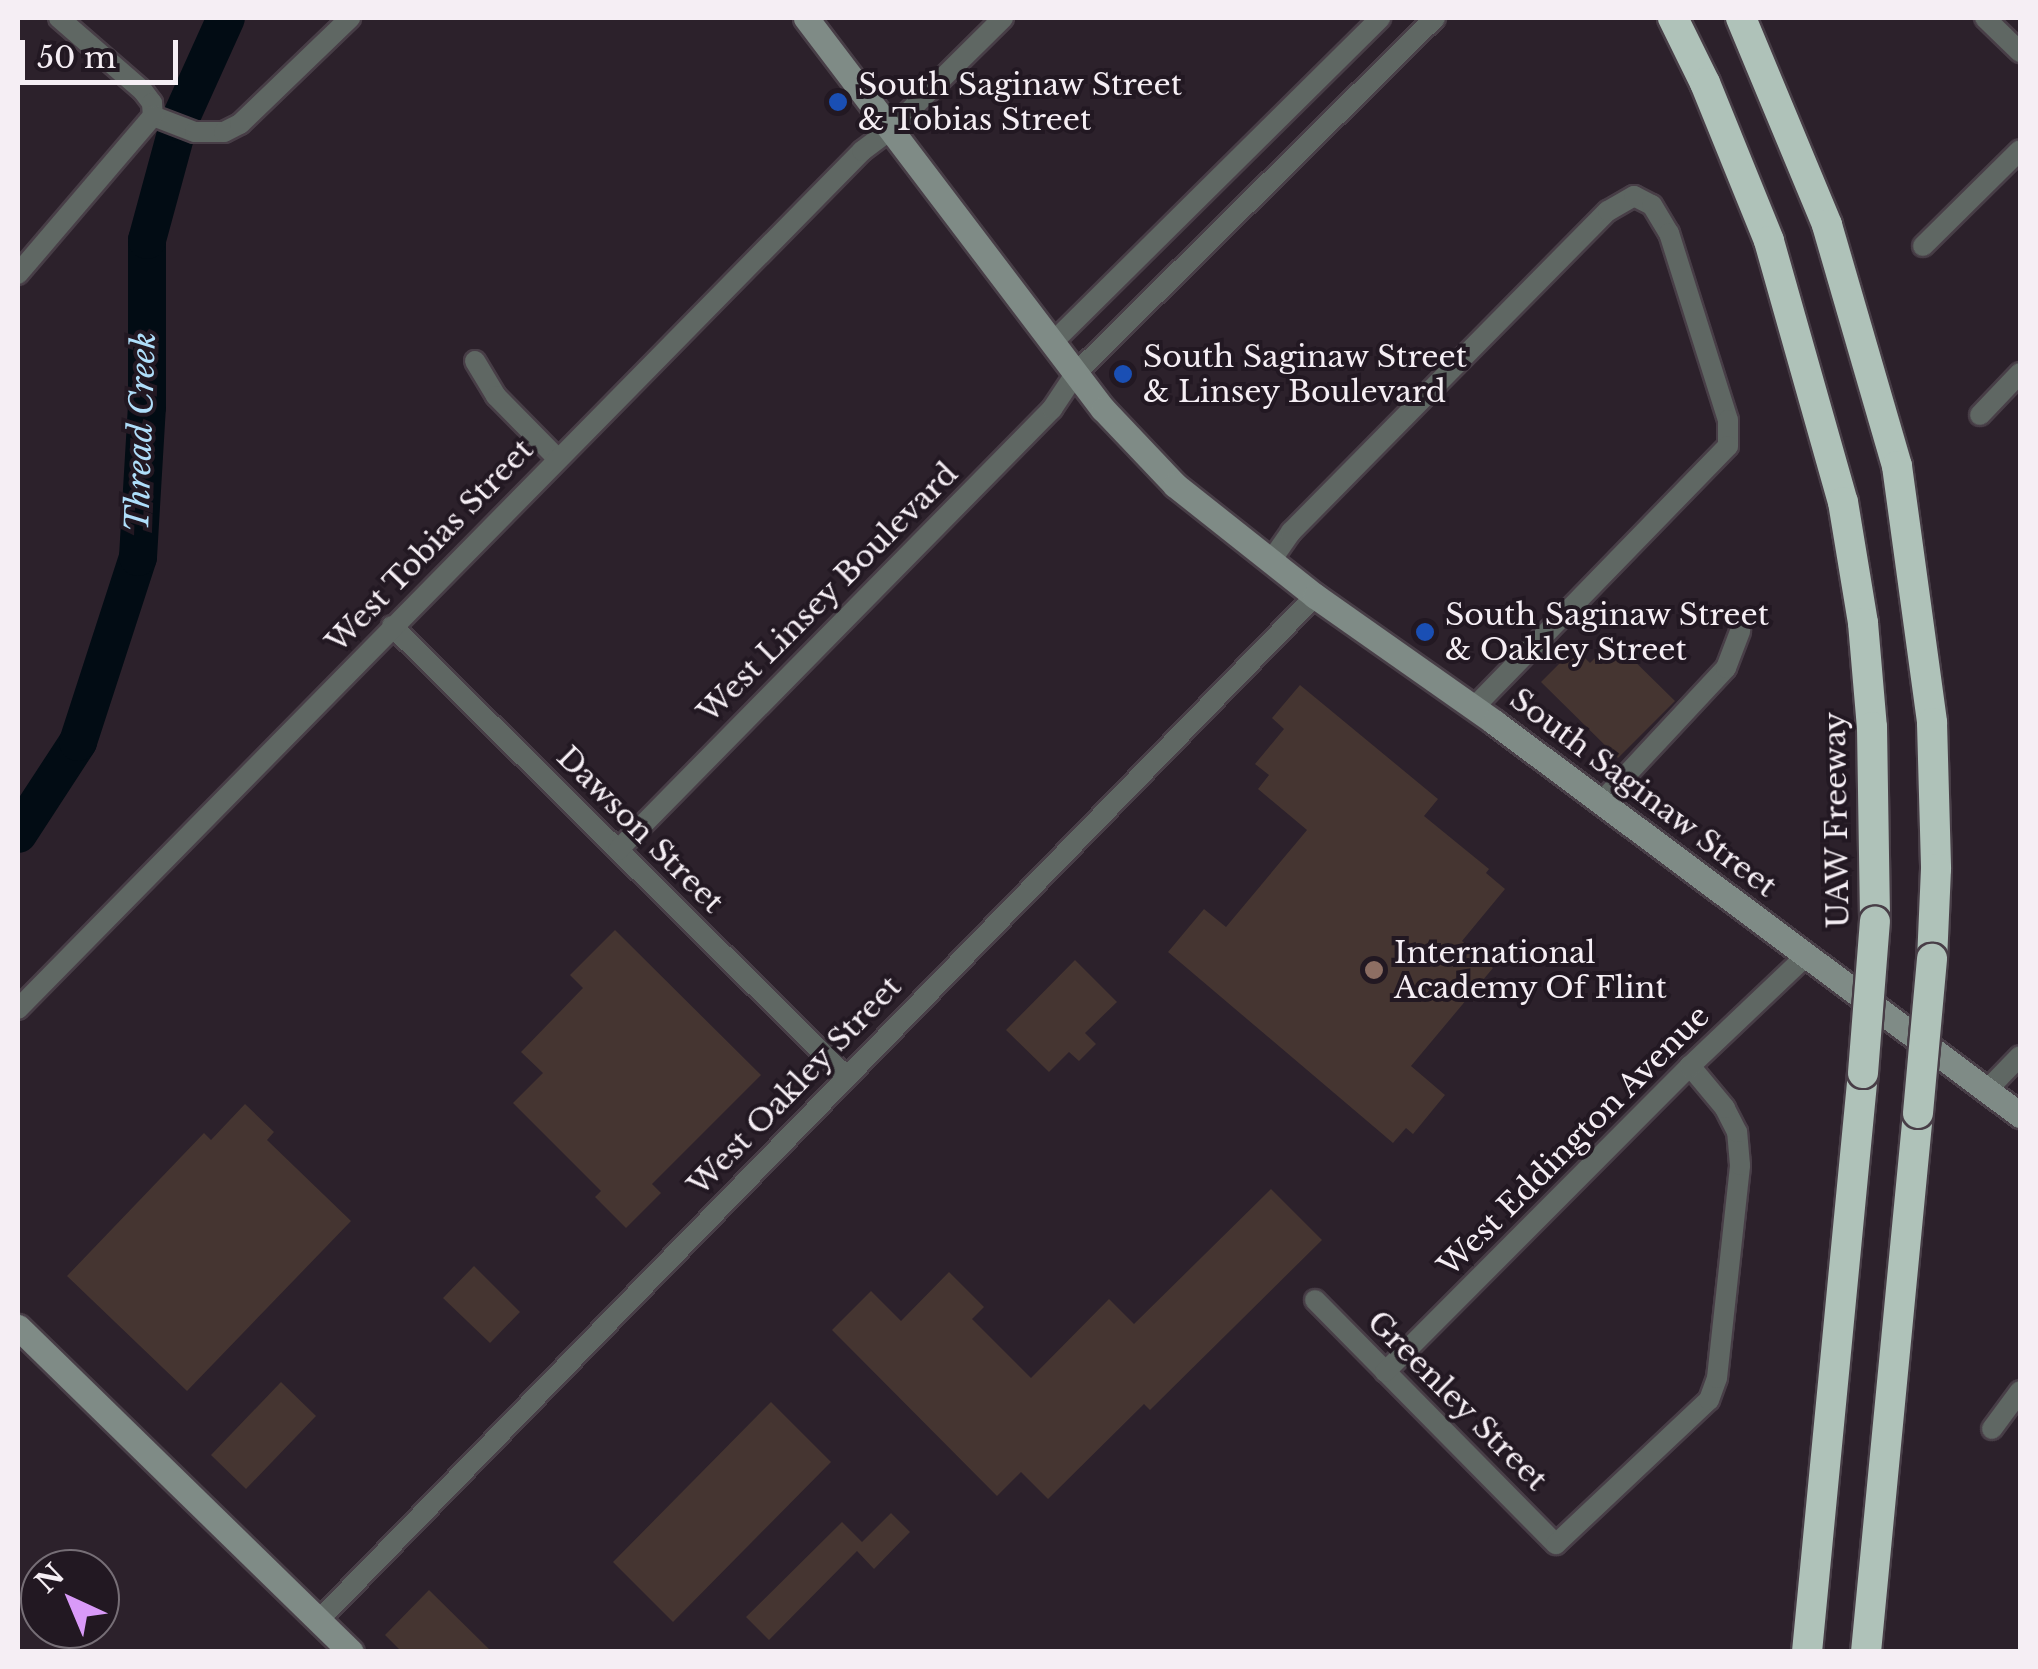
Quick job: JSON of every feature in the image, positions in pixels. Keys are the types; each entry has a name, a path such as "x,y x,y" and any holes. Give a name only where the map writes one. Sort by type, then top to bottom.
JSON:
{"highway":[{"name":"UAW Freeway","path":"1673,18 1706,83 1769,241 1844,502 1863,623 1871,709 1875,921 1807,1652"},
{"path":"1741,18 1827,225 1897,466 1932,723 1936,869 1932,959 1866,1652"}],"main road":[{"name":"South Saginaw Street","path":"806,18 1103,409 1175,485 1315,596 1602,801 2020,1114"},
{"path":"18,1327 351,1652"}],"street":[{"path":"60,18 143,91 154,116 195,132 224,132 240,124 350,18"},
{"name":"West Tobias Street","path":"18,1009 862,151 890,130 1003,18"},
{"path":"1052,343 1380,18"},
{"name":"West Linsey Boulevard","path":"618,850 1052,408 1076,373 1435,18"},
{"path":"1985,18 2020,52"},
{"path":"1291,108 1318,135"},
{"path":"18,274 154,116"},
{"path":"1923,246 2020,150"},
{"path":"1270,562 1292,532 1608,212 1634,196 1656,209 1669,232 1728,420 1730,440 1714,463 1474,707"},
{"path":"475,361 496,396 557,458"},
{"path":"1980,415 2020,373"},
{"name":"West Oakley Street","path":"319,1620 1315,596"},
{"name":"Dawson Street","path":"392,626 846,1076"},
{"path":"1602,801 1726,668 1740,631"},
{"name":"West Eddington Avenue","path":"1385,1372 1690,1066 1807,955"},
{"path":"1987,1090 2020,1056"},
{"name":"Greenley Street","path":"1315,1300 1556,1544 1708,1400 1717,1378 1740,1165 1736,1132 1725,1108 1690,1066"},
{"path":"1992,1428 2020,1391"}],"building":[{"path":"1613,640 1675,701 1618,758 1541,682 1575,648 1590,663"},
{"path":"1300,685 1438,799 1424,816 1489,869 1486,873 1505,889 1462,941 1493,968 1411,1066 1445,1095 1413,1134 1406,1128 1393,1143 1168,952 1204,909 1226,927 1307,830 1258,789 1269,775 1255,764 1284,729 1272,718"},
{"path":"615,930 761,1075 652,1184 661,1193 626,1228 595,1197 601,1191 513,1103 543,1073 521,1052 583,988 570,975"},
{"path":"1075,960 1117,1002 1085,1033 1096,1044 1079,1061 1069,1052 1049,1072 1006,1030"},
{"path":"245,1104 274,1132 267,1140 351,1221 187,1391 67,1276 204,1133 211,1140"},
{"path":"1271,1189 1322,1240 1150,1410 1144,1404 1048,1499 1021,1472 997,1496 832,1330 871,1291 901,1321 949,1272 984,1307 972,1319 1031,1378 1109,1299 1134,1324"},
{"path":"474,1266 520,1312 490,1343 443,1298"},
{"path":"281,1382 316,1416 246,1489 211,1455"},
{"path":"771,1402 831,1462 673,1622 613,1562"},
{"path":"891,1513 910,1532 874,1569 857,1551 769,1640 746,1617 842,1522 862,1542"},
{"path":"429,1590 492,1652 402,1652 385,1635"}],"waterway":[{"name":"Thread Creek","path":"18,834 78,742 138,557 147,407 147,240 179,122 226,18"}],"place":[{"name":"South Saginaw Street & Tobias Street","path":"838,102"},
{"name":"South Saginaw Street & Linsey Boulevard","path":"1123,374"},
{"name":"South Saginaw Street & Oakley Street","path":"1425,632"},
{"name":"International Academy Of Flint","path":"1374,970"}]}
